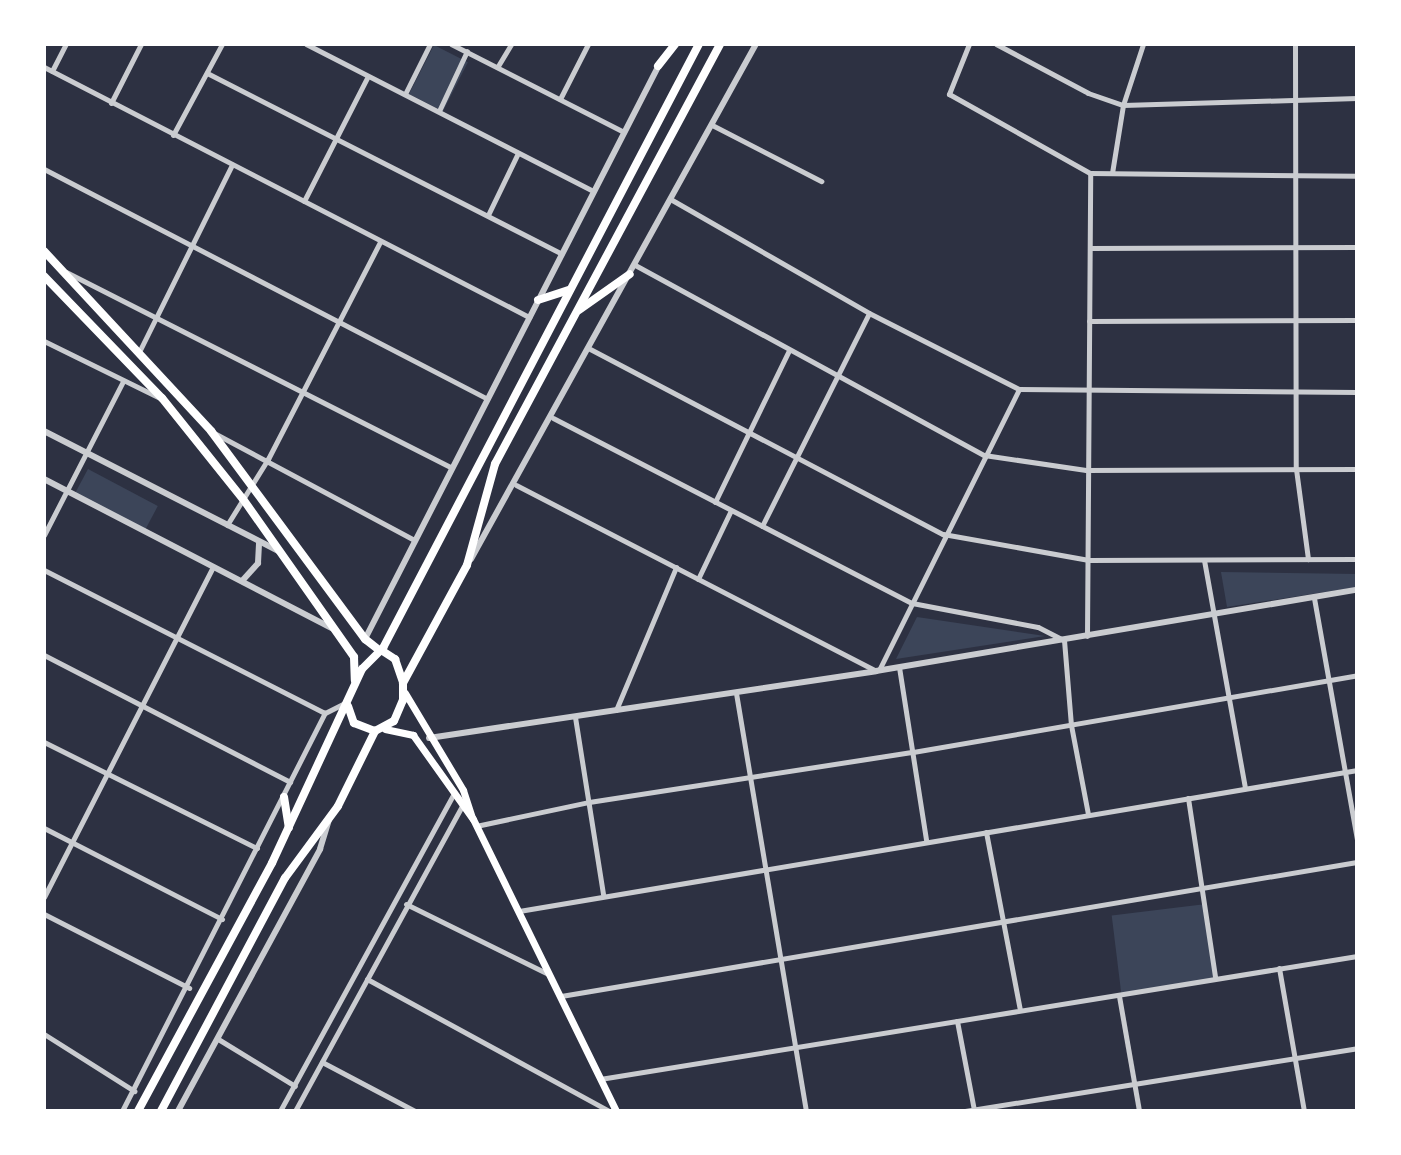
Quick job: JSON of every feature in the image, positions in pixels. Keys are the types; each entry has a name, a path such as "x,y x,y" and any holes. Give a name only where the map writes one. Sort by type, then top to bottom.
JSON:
{"main road":[{"path":"658,66 672,44"},
{"path":"138,1111 289,828 367,660 380,650 699,44"},
{"path":"385,729 467,565 495,464 720,44"},
{"path":"44,251 140,350 211,431 365,639 395,659 404,688 429,738 463,790 474,822 616,1111"},
{"path":"575,312 630,274"},
{"path":"44,276 162,398 243,499 354,657 353,688"},
{"path":"538,300 569,290"},
{"path":"348,702 352,721 375,731 385,729 413,735 474,822"},
{"path":"161,1111 285,878 330,818 375,731"},
{"path":"284,797 289,828"}],"street":[{"path":"52,71 66,44"},
{"path":"111,103 141,44"},
{"path":"173,135 222,44"},
{"path":"306,44 593,191"},
{"path":"405,94 430,44"},
{"path":"451,44 624,132"},
{"path":"498,66 511,44"},
{"path":"560,99 588,44"},
{"path":"467,565 516,485 756,44"},
{"path":"969,44 948,90 952,98 1090,173 1357,176"},
{"path":"996,44 1088,93 1123,105 1357,98"},
{"path":"1112,173 1123,105 1143,44"},
{"path":"1295,44 1296,469 1308,559"},
{"path":"439,111 467,51"},
{"path":"365,639 658,66"},
{"path":"44,67 529,317"},
{"path":"207,73 562,254"},
{"path":"304,201 368,76"},
{"path":"712,125 821,181"},
{"path":"488,215 518,153"},
{"path":"140,350 232,165"},
{"path":"44,169 487,399"},
{"path":"1087,636 1086,393 1090,173"},
{"path":"672,200 869,313 1019,389 1086,393 1357,392"},
{"path":"227,525 268,459 380,242"},
{"path":"1090,248 1357,247"},
{"path":"635,265 984,455 1086,470 1357,469"},
{"path":"63,271 451,467"},
{"path":"762,526 869,313"},
{"path":"1089,321 1357,320"},
{"path":"44,341 162,398"},
{"path":"590,349 943,534 1089,560 1357,559"},
{"path":"715,502 789,350"},
{"path":"44,535 123,381"},
{"path":"878,670 943,534 1019,389"},
{"path":"553,418 912,603 1045,629 1064,640"},
{"path":"44,431 280,552"},
{"path":"211,431 414,540"},
{"path":"44,479 336,630"},
{"path":"516,485 878,670"},
{"path":"698,579 731,510"},
{"path":"242,581 258,563 259,542"},
{"path":"1204,560 1245,788"},
{"path":"616,710 676,567"},
{"path":"44,897 212,568"},
{"path":"44,570 325,713"},
{"path":"429,738 736,693 1357,590"},
{"path":"1314,598 1357,840"},
{"path":"1064,640 1071,725 1088,814"},
{"path":"44,655 290,782"},
{"path":"898,666 926,840"},
{"path":"474,822 913,752 1357,675"},
{"path":"736,693 806,1111"},
{"path":"122,1111 189,988 325,713 348,702"},
{"path":"575,717 603,894"},
{"path":"44,742 257,848"},
{"path":"519,911 603,894 1357,770"},
{"path":"280,1111 453,795"},
{"path":"1188,798 1215,977"},
{"path":"295,1111 462,806"},
{"path":"178,1111 320,849 330,818"},
{"path":"44,828 222,919"},
{"path":"986,832 1020,1010"},
{"path":"561,996 780,957 1202,891 1357,862"},
{"path":"406,904 550,974"},
{"path":"44,914 189,988"},
{"path":"600,1079 1357,956"},
{"path":"1279,968 1297,1057 1304,1111"},
{"path":"367,979 609,1111"},
{"path":"1119,996 1139,1111"},
{"path":"957,1021 974,1110"},
{"path":"44,1034 134,1091"},
{"path":"218,1039 295,1086"},
{"path":"965,1111 1357,1048"},
{"path":"322,1062 415,1111"}],"shaded area":[{"path":"434,45 468,62 443,111 409,94"},
{"path":"88,469 158,506 144,532 74,495"},
{"path":"1221,572 1357,574 1357,587 1227,607"},
{"path":"917,617 1045,636 896,659"},
{"path":"1206,904 1216,981 1121,993 1112,916"}]}
